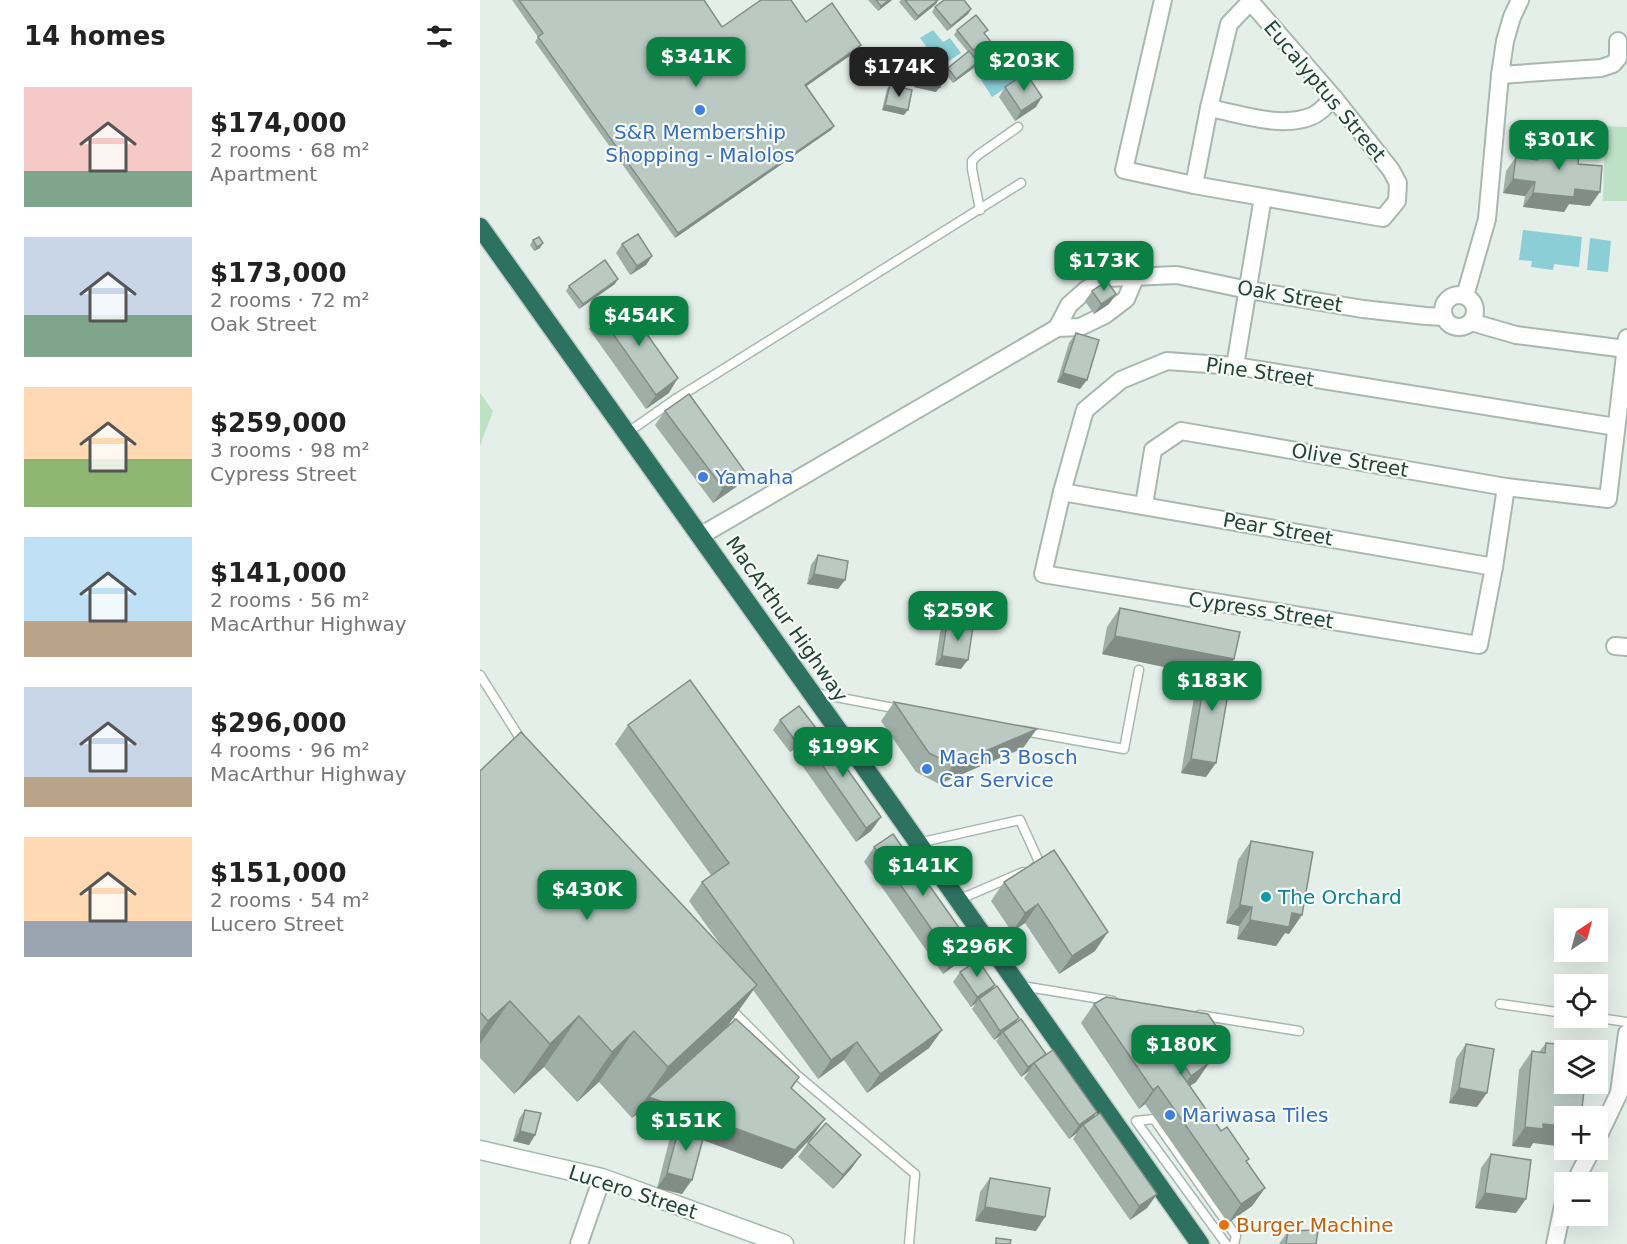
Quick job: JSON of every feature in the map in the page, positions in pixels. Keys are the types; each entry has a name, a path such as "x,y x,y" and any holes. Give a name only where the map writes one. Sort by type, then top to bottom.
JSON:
{"highway":[{"name":"MacArthur Highway","path":"480,227 1200,1244"}],"street":[{"path":"1163,0 1124,170 1194,185 1263,196 1235,366"},
{"path":"1465,296 1488,219 1500,75 1512,17 1520,0"},
{"path":"1194,185 1229,24 1250,1"},
{"name":"Eucalyptus Street","path":"1250,1 1334,98 1391,170 1398,183 1397,201 1383,218 1263,196"},
{"path":"1500,75 1601,68 1613,64 1618,58 1618,41"},
{"path":"1209,108 1278,122 1297,121 1314,116 1334,98"},
{"name":"Oak Street","path":"1057,328 1069,305 1087,289 1107,278 1136,276 1177,275 1248,290 1363,309 1444,317"},
{"path":"700,536 1057,328 1080,327 1105,315 1126,299 1136,276"},
{"path":"1453,296 1465,296 1473,303 1476,313 1467,326 1456,327 1446,322 1444,305 1453,296"},
{"path":"1471,322 1516,335 1626,344 1616,428"},
{"name":"Pine Street","path":"1043,574 1062,492 1085,410 1121,381 1167,361 1235,366 1616,428"},
{"name":"Olive Street","path":"1144,505 1154,450 1181,431 1506,487 1608,499 1616,428"},
{"path":"1494,567 1506,487"},
{"name":"Pear Street","path":"1062,492 1494,567"},
{"name":"Cypress Street","path":"1043,574 1479,645 1494,567"},
{"path":"1608,1117 1619,1094 1627,1033"},
{"name":"Lucero Street","path":"480,1150 602,1178 784,1244"},
{"path":"579,1244 602,1178"},
{"path":"1555,1244 1559,1226"}],"lane":[{"path":"980,210 972,161 1018,127"},
{"path":"627,433 674,400 1021,183"},
{"path":"1020,730 1124,749 1139,670"},
{"path":"480,675 527,750"},
{"path":"812,693 904,710"},
{"path":"918,843 1020,820 1040,864 958,900"},
{"path":"1018,986 1124,1002"},
{"path":"724,1002 797,1075 915,1174 909,1244"},
{"path":"1500,1004 1554,1012"},
{"path":"1194,1014 1299,1030"},
{"path":"1608,1019 1627,1022"},
{"path":"1226,1244 1136,1121 1154,1119 1236,1236 1234,1244"},
{"path":"1170,1201 1186,1189"}],"green space":[{"path":"1605,126 1627,127 1627,201 1603,201"},
{"path":"480,393 493,411 480,446"}],"water":[{"path":"933,30 943,42 950,38 961,53 946,63 941,55 931,53 920,38"},
{"path":"1002,62 1016,81 992,97 980,78 992,72 997,63"},
{"path":"1523,230 1582,237 1579,267 1554,264 1553,270 1531,267 1532,261 1519,260"},
{"path":"1590,238 1611,241 1608,272 1587,270"}],"building":[{"name":"S&R Membership Shopping - Malolos","path":"519,0 704,0 722,27 761,0 791,0 806,22 832,3 861,45 805,85 834,126 678,233 538,37 543,33"},
{"path":"876,0 889,0 881,6"},
{"path":"905,0 938,0 918,16"},
{"path":"944,0 964,0 971,9 951,26 935,7"},
{"path":"976,15 988,30 984,33 996,48 983,58 975,49 973,50 957,30"},
{"path":"969,51 978,62 956,79 948,68"},
{"path":"922,59 945,64 940,87 917,82"},
{"path":"1026,73 1042,97 1021,111 1005,87"},
{"path":"890,85 912,90 908,110 885,105"},
{"path":"1544,142 1580,146 1578,164 1602,166 1600,192 1575,189 1574,197 1533,193 1535,182 1513,179 1516,157 1538,160 1539,150 1543,150"},
{"path":"638,234 652,256 637,266 622,244"},
{"path":"539,237 543,243 537,247 533,240"},
{"path":"605,260 618,279 583,304 569,286"},
{"path":"1107,281 1116,294 1101,304 1092,291"},
{"path":"622,299 678,378 656,395 599,314"},
{"path":"1076,333 1099,340 1087,380 1063,373"},
{"path":"689,394 746,473 723,488 665,411"},
{"path":"818,555 848,561 845,580 814,574"},
{"path":"1120,608 1240,632 1234,659 1115,636"},
{"path":"947,623 973,627 968,660 942,656"},
{"path":"1208,660 1233,665 1216,763 1191,759"},
{"path":"690,680 942,1030 880,1074 857,1042 831,1060 702,882 729,863 628,725"},
{"path":"894,702 1037,729 953,765 929,753"},
{"path":"799,706 816,728 797,743 780,720"},
{"path":"819,729 881,817 866,828 804,739"},
{"path":"521,732 757,985 668,1067 634,1031 612,1052 579,1016 550,1044 510,1001 488,1021 480,1012 480,771"},
{"path":"893,834 972,946 953,960 874,847"},
{"path":"1251,841 1313,852 1302,915 1292,913 1289,927 1250,920 1252,907 1240,905"},
{"path":"1054,850 1108,932 1072,956 1038,904 1025,913 1004,882"},
{"path":"978,960 995,985 977,997 960,972"},
{"path":"997,986 1019,1018 1000,1031 979,999"},
{"path":"1106,997 1208,1014 1224,1038 1203,1053 1209,1063 1191,1076 1186,1068 1180,1072 1221,1131 1227,1127 1249,1159 1246,1161 1265,1188 1241,1204 1158,1086 1153,1090 1094,1004"},
{"path":"736,1019 799,1077 791,1088 825,1119 795,1150 649,1097"},
{"path":"1021,1019 1046,1054 1028,1067 1003,1032"},
{"path":"1546,1043 1554,1044 1554,1094 1584,1094 1582,1106 1554,1106 1554,1125 1543,1124 1543,1129 1525,1127 1532,1051 1545,1053"},
{"path":"1466,1044 1494,1049 1487,1093 1459,1088"},
{"path":"1053,1050 1097,1112 1079,1125 1034,1063"},
{"path":"525,1110 541,1113 535,1135 520,1131"},
{"path":"1100,1113 1157,1194 1139,1206 1083,1125"},
{"path":"826,1123 861,1155 843,1175 808,1143"},
{"path":"680,1124 705,1131 692,1180 667,1173"},
{"path":"1491,1154 1531,1160 1526,1199 1485,1193"},
{"path":"990,1178 1050,1188 1045,1217 985,1207"},
{"path":"1318,1230 1316,1244 1286,1244 1288,1231"},
{"path":"996,1238 1011,1240 1010,1244 996,1244"}],"place":[{"name":"S&R Membership Shopping - Malolos","path":"700,110"},
{"name":"Yamaha","path":"703,477"},
{"name":"Mach 3 Bosch Car Service","path":"927,769"},
{"name":"The Orchard","path":"1266,897"},
{"name":"Mariwasa Tiles","path":"1170,1115"},
{"name":"Burger Machine","path":"1224,1225"}]}
